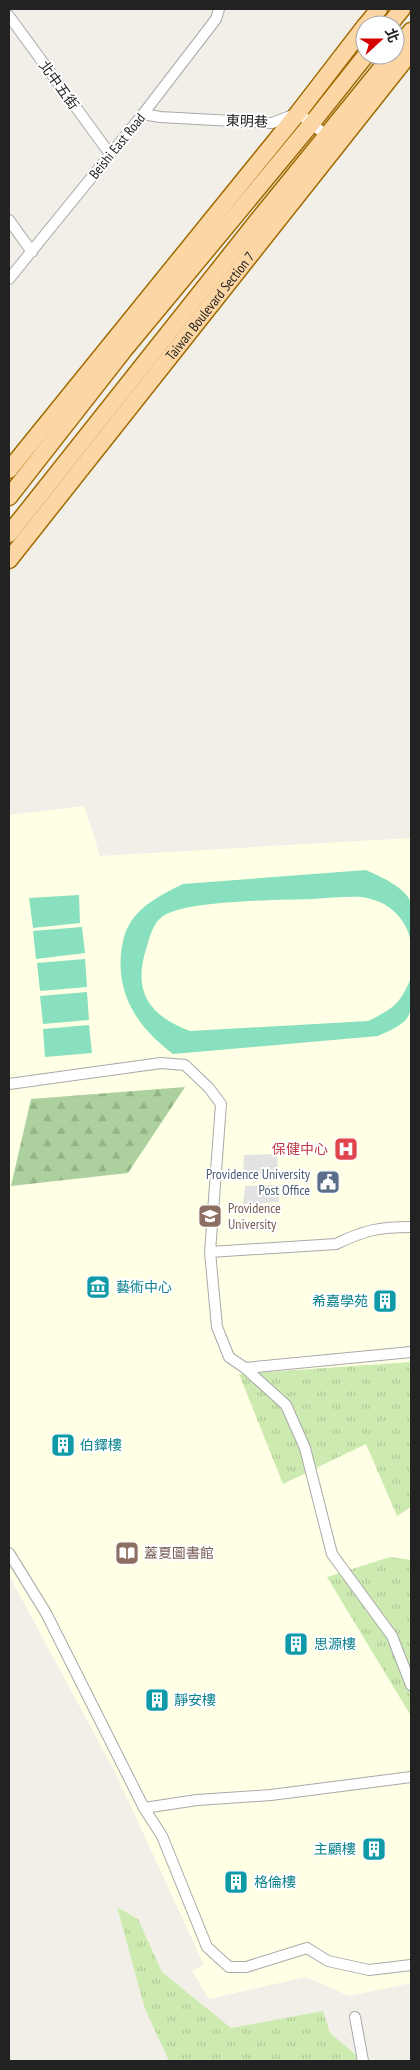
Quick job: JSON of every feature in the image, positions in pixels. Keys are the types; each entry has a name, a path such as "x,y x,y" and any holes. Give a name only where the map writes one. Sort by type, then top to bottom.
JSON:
{"main road":[{"path":"9,470 355,40"},
{"name":"Taiwan Boulevard Section 7","path":"9,534 258,220 333,140 411,52"},
{"path":"9,497 124,350 358,65"},
{"name":"Taiwan Boulevard Section 7","path":"9,560 333,140 385,65"}],"street":[{"name":"Beishi East Road","path":"9,279 143,114 216,19 219,9"},
{"name":"北中五街","path":"9,16 110,154"},
{"name":"東明巷","path":"143,114 160,118 272,123 298,113"},
{"path":"298,113 333,140"},
{"path":"9,220 32,252"},
{"path":"9,1084 162,1063 185,1065 209,1088 221,1104 210,1252 217,1328 229,1357 245,1368 286,1405 305,1448 332,1554 392,1636 411,1685"},
{"path":"210,1252 336,1244 355,1235 382,1227 411,1227"},
{"path":"245,1368 411,1352"},
{"path":"9,1553 46,1613 144,1808 162,1836 207,1947 229,1967 246,1967 307,1948 328,1961 369,1970 411,1965"},
{"path":"144,1808 197,1800 271,1795 411,1777"},
{"path":"355,2017 363,2061"}],"shaded area":[{"name":"Providence University","path":"84,806 100,856 411,838 411,1983 349,1996 306,1977 209,1999 192,1971 204,1965 115,1772 9,1575 9,815"},
{"path":"277,1154 278,1173 243,1175 244,1155"},
{"path":"278,1185 279,1202 243,1204 245,1186"}],"green space":[{"path":"366,870 392,883 404,892 408,898 411,903 412,912 411,943 408,931 394,912 382,903 362,897 235,902 192,907 163,916 154,926 143,962 141,976 143,988 147,999 154,1009 175,1025 190,1031 368,1021 395,1005 411,978 411,1009 409,1015 399,1025 378,1036 173,1054 150,1034 133,1011 123,985 121,970 121,954 124,939 127,928 139,911 160,896 183,884"},
{"path":"79,895 80,923 33,928 29,898"},
{"path":"82,927 85,953 36,959 33,931"},
{"path":"85,959 87,987 40,991 37,963"},
{"path":"87,992 89,1020 43,1024 40,996"},
{"path":"89,1025 92,1053 45,1057 43,1029"},
{"path":"185,1087 128,1173 11,1186 31,1099"},
{"path":"411,1362 411,1507 397,1516 366,1444 283,1484 239,1374"},
{"path":"390,1557 411,1560 411,1716 327,1577"},
{"path":"117,1907 138,1919 162,1972 231,2028 323,2011 330,2033 363,2061 169,2061 145,2009"}],"place":[{"name":"保健中心","path":"346,1149"},
{"name":"Providence University Post Office","path":"328,1182"},
{"name":"Providence University","path":"210,1216"},
{"name":"藝術中心","path":"98,1287"},
{"name":"希嘉學苑","path":"385,1301"},
{"name":"伯鐸樓","path":"63,1445"},
{"name":"蓋夏圖書館","path":"127,1553"},
{"name":"思源樓","path":"296,1644"},
{"name":"靜安樓","path":"157,1700"},
{"name":"主顧樓","path":"374,1849"},
{"name":"格倫樓","path":"236,1882"}]}
